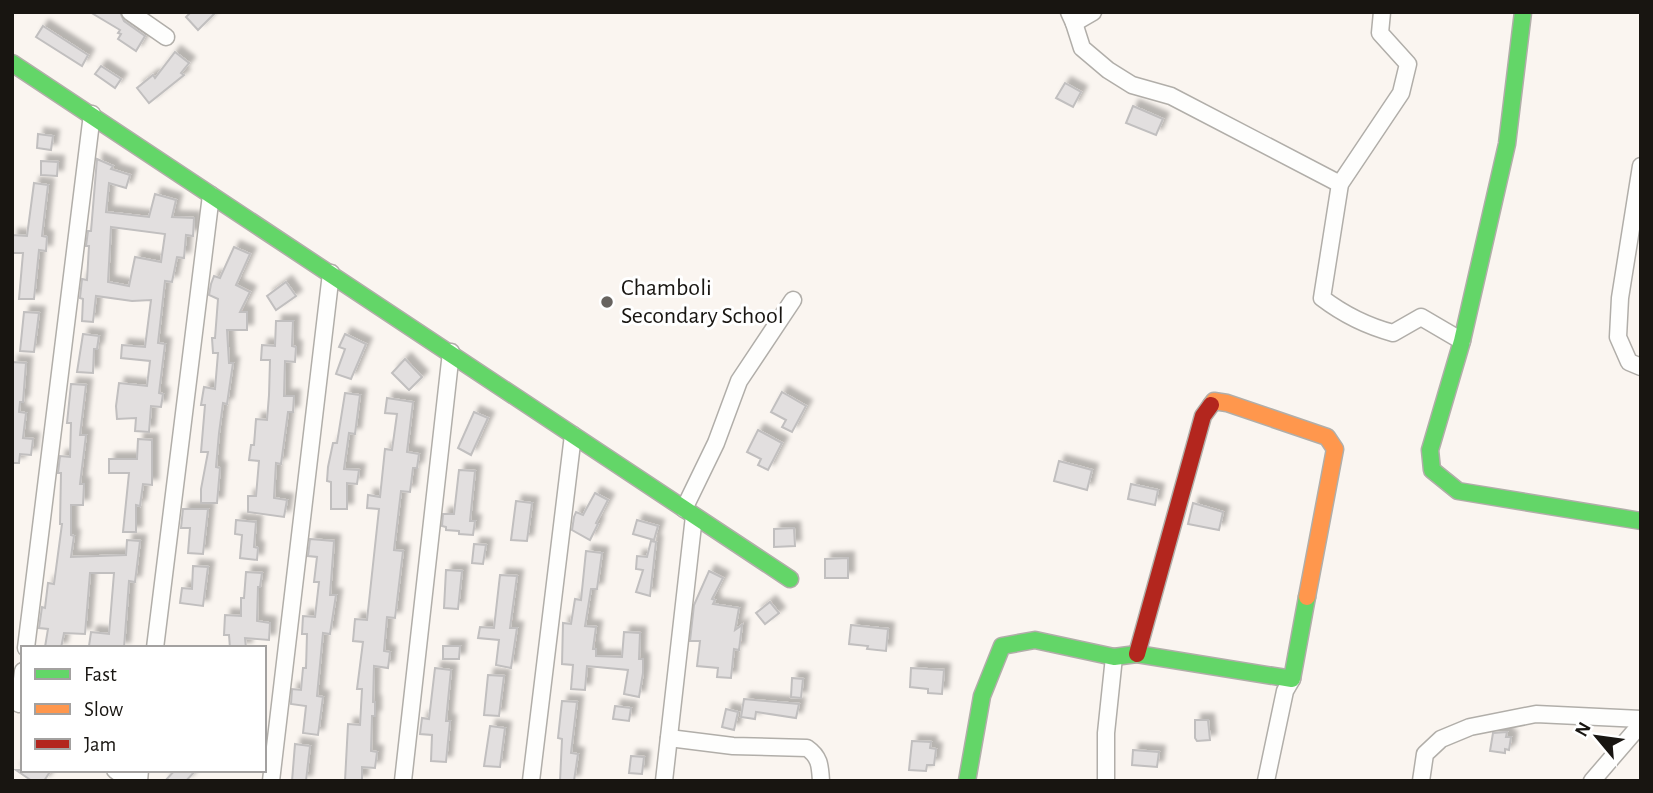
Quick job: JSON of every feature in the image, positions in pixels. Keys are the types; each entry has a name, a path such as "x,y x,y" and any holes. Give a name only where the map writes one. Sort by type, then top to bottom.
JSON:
{"street":[{"path":"130,12 166,37"},
{"path":"1093,12 1072,17 1082,48 1108,70 1132,85 1171,96 1340,184"},
{"path":"1382,12 1380,33 1408,64 1401,93 1340,184 1322,298 1337,309 1375,328 1393,332 1421,317 1462,341"},
{"path":"1523,12 1507,144 1462,341 1430,450 1432,470 1458,491 1469,494 1641,521"},
{"path":"12,63 790,579"},
{"path":"26,646 92,114"},
{"path":"1641,166 1620,298 1618,337 1629,362 1641,367"},
{"path":"155,646 211,195"},
{"path":"271,781 331,273"},
{"path":"664,781 689,512 739,381 793,300"},
{"path":"404,781 451,352"},
{"path":"1137,654 1203,416 1214,401 1326,437 1335,449 1292,679 1285,691 1266,781"},
{"path":"531,781 573,435"},
{"path":"967,781 982,696 1002,646 1035,640 1114,657 1137,654 1292,679"},
{"path":"1105,781 1106,733 1114,657"},
{"path":"18,704 21,684"},
{"path":"1421,781 1425,754 1441,738 1470,727 1536,714 1641,722"},
{"path":"1592,781 1641,722"},
{"path":"669,738 733,746 807,748 816,755 820,764 821,781"}],"building":[{"path":"90,12 120,12 124,21 145,36 136,51 118,39 120,30"},
{"path":"191,12 216,12 198,30 186,17"},
{"path":"43,26 88,55 82,66 36,37"},
{"path":"175,52 189,63 181,73 184,75 149,103 137,88 153,75 155,78"},
{"path":"101,66 121,79 115,88 95,74"},
{"path":"1065,83 1081,92 1073,107 1056,98"},
{"path":"1133,106 1163,119 1156,135 1126,123"},
{"path":"38,134 53,136 51,150 37,148"},
{"path":"97,159 113,166 111,169 130,175 126,188 109,183 106,212 149,217 155,194 176,200 172,217 194,218 193,236 186,235 184,258 177,257 172,282 165,281 158,343 165,344 159,393 163,394 161,407 151,406 149,432 135,431 136,418 117,419 116,406 119,383 147,386 150,361 121,358 122,345 145,347 151,300 132,301 96,296 93,322 82,321 83,299 80,298 82,279 87,280 89,246 86,246 88,231 91,231","holes":["111,227 165,234 161,262 135,257 129,286 108,282"]},
{"path":"41,161 58,162 57,176 41,175"},
{"path":"34,183 48,185 42,236 47,237 46,251 39,250 34,299 19,299 23,253 12,253 12,235 27,236"},
{"path":"234,247 250,254 236,285 250,292 240,312 247,312 247,330 227,330 229,363 233,363 227,404 223,403 219,433 217,503 201,503 208,452 201,452 205,405 201,405 204,387 215,389 218,353 213,353 212,338 215,338 218,299 209,295 214,276 220,278"},
{"path":"286,282 296,296 276,310 267,296"},
{"path":"24,312 39,313 34,352 20,351"},
{"path":"276,321 293,321 292,346 296,347 295,362 285,361 284,396 294,396 293,412 288,412 281,464 276,463 274,498 287,500 284,517 248,512 248,496 256,496 259,461 249,460 251,445 254,445 256,419 267,420 270,360 261,360 262,345 275,346"},
{"path":"83,334 99,336 97,349 94,349 93,373 77,372"},
{"path":"345,334 366,344 351,379 336,374 345,349 339,347"},
{"path":"405,359 422,377 409,390 392,373"},
{"path":"12,362 26,363 23,402 20,402 19,412 26,413 23,438 33,439 31,455 20,454 19,463 12,463"},
{"path":"71,384 86,385 80,435 86,435 80,484 84,484 83,505 71,505 71,535 74,536 71,557 126,555 127,540 140,541 135,582 129,581 124,646 89,646 91,632 109,634 114,573 90,573 85,634 64,633 61,646 45,646 48,629 39,628 48,583 54,584 62,524 61,473 58,473 60,456 70,457 71,423 67,423"},
{"path":"782,392 806,406 792,432 782,427 786,420 771,412"},
{"path":"345,393 360,395 355,434 349,433 344,469 359,470 357,484 347,483 347,509 331,509 328,467 333,443 337,443"},
{"path":"387,398 413,402 407,452 419,454 417,468 413,468 410,492 401,491 394,550 403,551 395,618 387,617 384,651 390,652 388,668 374,666 375,716 372,716 371,751 377,752 375,768 362,767 362,781 345,781 348,724 360,725 362,689 357,689 363,642 353,641 355,619 367,620 379,509 367,508 368,495 380,497 385,449 392,450 397,414 385,413"},
{"path":"474,412 488,418 471,455 458,448"},
{"path":"758,430 782,443 768,470 758,465 761,459 747,452"},
{"path":"138,439 152,440 152,485 143,484 140,506 136,505 136,532 123,532 129,473 109,473 109,459 137,459"},
{"path":"1059,461 1092,470 1087,490 1054,481"},
{"path":"459,470 475,471 470,521 475,521 473,535 459,534 459,531 446,530 446,527 442,526 443,514 454,514"},
{"path":"1131,484 1158,490 1155,505 1128,499"},
{"path":"595,493 608,500 590,540 572,530 576,512 583,515"},
{"path":"516,501 532,503 527,541 511,540"},
{"path":"1193,503 1223,512 1219,530 1188,524"},
{"path":"183,509 208,509 203,554 188,553 190,528 181,528"},
{"path":"236,520 256,522 254,547 258,548 257,560 240,558 242,535 235,534"},
{"path":"637,520 658,526 654,540 633,534"},
{"path":"794,528 795,546 774,547 774,529"},
{"path":"310,539 334,541 330,595 336,595 330,634 323,633 317,696 323,697 318,735 303,733 306,706 291,704 292,689 301,690 303,668 306,668 307,634 302,634 303,616 315,617 319,582 314,582 317,557 308,556"},
{"path":"651,541 656,542 650,596 636,592 643,570 636,569 637,556 647,557"},
{"path":"474,544 486,545 483,564 472,563"},
{"path":"586,551 602,553 597,589 591,589 585,626 596,627 593,649 596,649 596,656 622,657 624,632 640,633 639,659 643,659 643,673 639,697 624,694 628,670 587,666 585,690 571,689 573,665 562,664 563,623 571,624 575,599 581,600"},
{"path":"848,558 848,578 825,578 825,559"},
{"path":"193,566 208,567 203,606 180,603 182,588 192,589"},
{"path":"446,570 462,571 458,609 444,608"},
{"path":"709,571 723,578 712,599 715,600 713,604 739,608 735,630 742,625 739,650 734,649 731,678 717,677 718,668 697,666 700,641 690,641 694,605"},
{"path":"246,572 262,573 258,587 257,621 270,623 269,640 245,638 246,646 230,646 229,635 224,635 225,615 241,616 241,598 244,598"},
{"path":"500,575 517,576 510,628 517,628 511,668 496,665 499,640 478,638 480,627 494,628"},
{"path":"770,602 779,613 765,624 756,613"},
{"path":"851,625 888,629 886,651 849,644"},
{"path":"443,646 460,646 459,659 443,659"},
{"path":"435,668 451,670 446,721 450,721 446,762 431,761 432,735 420,734 422,718 429,719"},
{"path":"911,668 944,670 942,694 910,687"},
{"path":"488,675 504,676 499,716 484,715"},
{"path":"792,678 803,679 801,698 791,697"},
{"path":"744,699 799,704 796,718 756,712 755,719 741,717"},
{"path":"562,701 577,702 571,753 578,754 574,781 560,781 562,739 558,738"},
{"path":"615,706 631,708 629,721 613,719"},
{"path":"726,709 738,712 734,730 722,727"},
{"path":"1195,720 1208,720 1210,740 1197,741"},
{"path":"490,726 505,728 500,767 484,766"},
{"path":"1507,732 1506,737 1511,737 1509,750 1505,749 1505,753 1490,751 1493,733"},
{"path":"912,741 931,742 930,748 936,749 934,765 927,765 926,771 909,770"},
{"path":"295,744 310,746 306,781 292,781"},
{"path":"1133,750 1159,752 1157,767 1132,765"},
{"path":"631,756 644,757 642,774 629,773"},
{"path":"16,770 50,772 44,781 32,781"},
{"path":"173,772 194,772 186,781 165,781"}],"traffic: fast":[{"path":"1523,12 1507,144 1462,341 1430,450 1432,470 1458,491 1641,521"},
{"path":"12,63 790,579"},
{"path":"967,781 982,696 1002,646 1035,640 1114,657 1137,654 1292,679 1307,597"}],"traffic: slow":[{"path":"1211,405 1214,401 1227,403 1327,437 1335,449 1307,597"}],"traffic: jam":[{"path":"1137,654 1203,416 1211,405"}],"place":[{"name":"Chamboli Secondary School","path":"607,302"}]}
